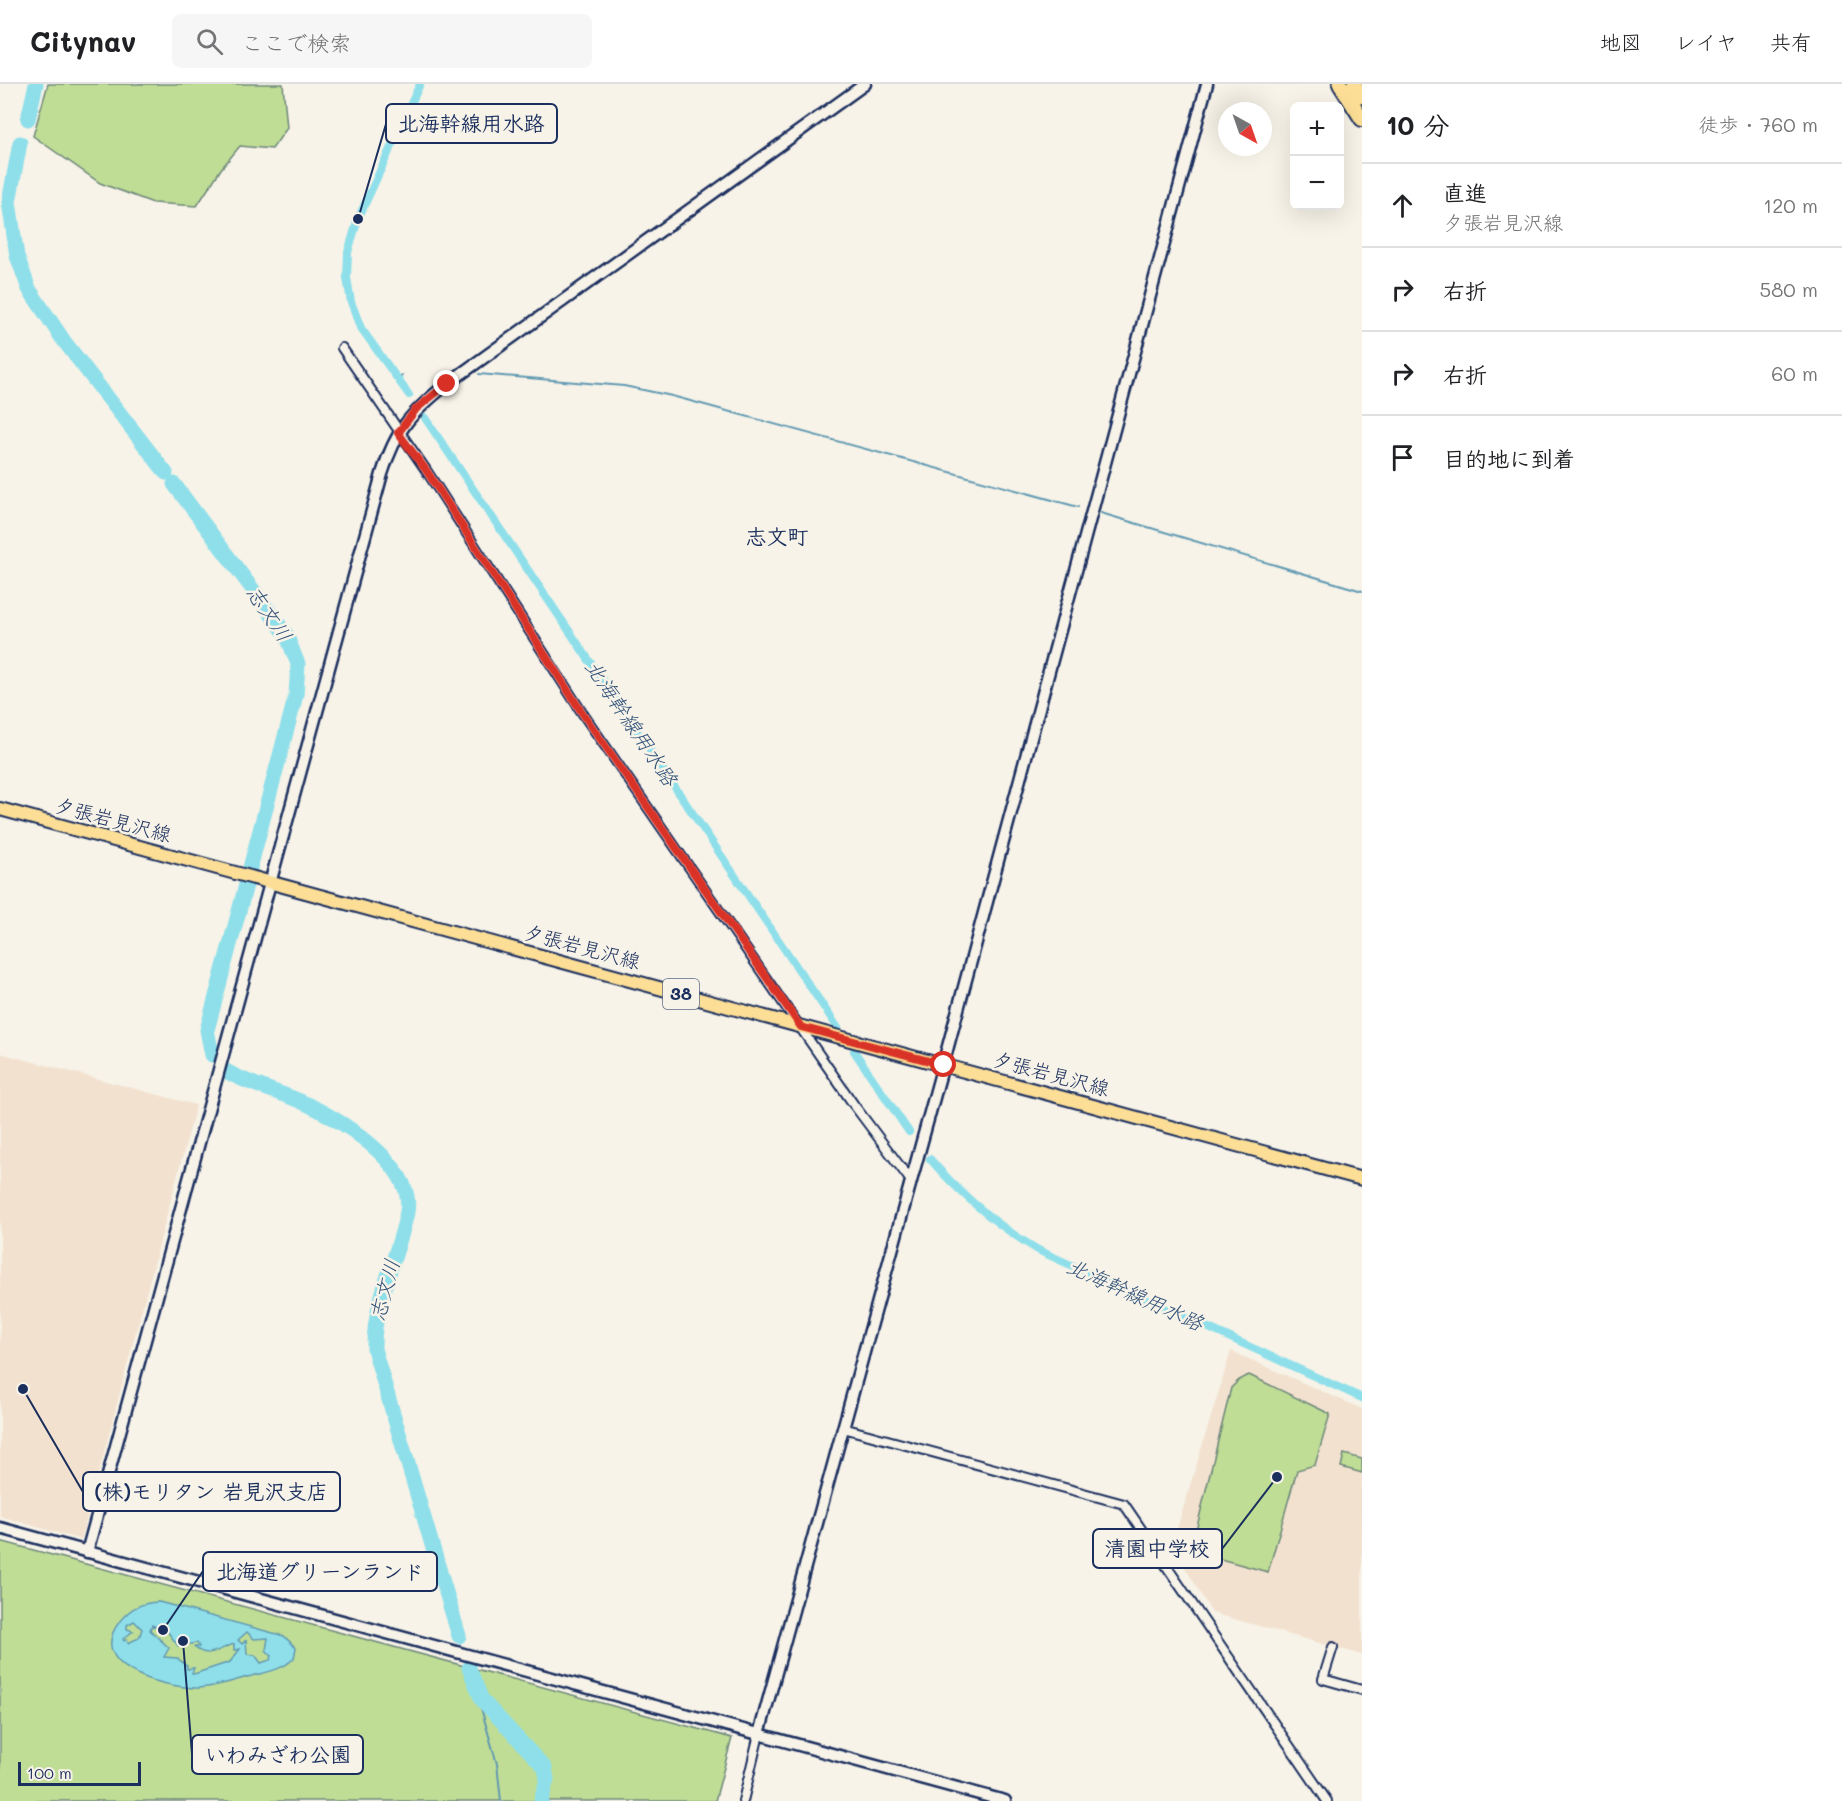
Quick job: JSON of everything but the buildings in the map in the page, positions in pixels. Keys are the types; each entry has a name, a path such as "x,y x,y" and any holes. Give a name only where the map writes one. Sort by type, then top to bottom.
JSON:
{"highway":[{"path":"1340,84 1362,119"},
{"path":"1354,84 1362,96"}],"main road":[{"name":"夕張岩見沢線","path":"0,809 1362,1179"}],"street":[{"path":"87,1552 382,474 398,433 416,409 447,384 865,84"},
{"path":"743,1801 759,1734 944,1065 1207,84"},
{"path":"342,348 398,433 426,470 583,714 860,1114 911,1181"},
{"path":"843,1428 1124,1504 1327,1801"},
{"path":"0,1528 759,1734 987,1799 1005,1801"},
{"path":"1333,1647 1323,1679 1362,1690"}],"shaded area":[{"path":"0,1053 196,1105 81,1540 0,1516"},
{"path":"1231,1351 1362,1409 1362,1655 1212,1613 1172,1545"}],"green space":[{"path":"48,84 283,84 287,128 272,149 240,146 221,169 197,206 153,203 100,183 33,136"},
{"path":"1249,1375 1330,1414 1315,1465 1297,1470 1268,1572 1191,1551 1231,1388 1239,1380"},
{"path":"1344,1454 1362,1459 1362,1473 1341,1467"},
{"path":"0,1541 732,1738 715,1801 0,1801"}],"water":[{"path":"159,1602 284,1636 296,1648 294,1658 284,1666 271,1671 208,1687 181,1687 148,1678 119,1662 112,1651 112,1637 120,1621 128,1612 142,1605","holes":["134,1621 142,1629 139,1638 128,1643 127,1639 124,1641 123,1639 133,1631 127,1629 127,1625","152,1625 168,1632 178,1646 197,1643 199,1647 194,1647 204,1653 214,1652 234,1644 234,1650 240,1649 230,1662 194,1674 192,1673 194,1668 187,1669 187,1666 177,1658 164,1657 169,1648 150,1630","247,1632 254,1639 268,1638 266,1650 272,1656 270,1660 261,1663 255,1655 247,1654 246,1640 242,1644 238,1640"]}],"waterway":[{"name":"志文川","path":"28,119 36,84"},
{"name":"北海幹線用水路","path":"409,395 361,328 351,302 347,278 348,252 358,219 420,84"},
{"name":"志文川","path":"20,143 9,202 17,256 29,289 64,341 166,473"},
{"path":"479,374 624,386 672,396 1078,507"},
{"name":"北海幹線用水路","path":"397,378 402,375"},
{"name":"北海幹線用水路","path":"425,418 838,1028"},
{"name":"志文川","path":"174,484 286,634 298,664 296,695 250,868"},
{"path":"1101,513 1362,591"},
{"name":"志文川","path":"212,1055 207,1030 246,885"},
{"name":"北海幹線用水路","path":"854,1051 909,1132"},
{"name":"志文川","path":"226,1071 318,1109 335,1119 372,1145 400,1177 407,1194 407,1212 377,1314 374,1349 459,1636"},
{"name":"北海幹線用水路","path":"930,1159 980,1209 1038,1250 1362,1398"},
{"name":"志文川","path":"469,1668 482,1700 545,1768 547,1779 541,1801"},
{"path":"477,1694 497,1764 501,1801"}],"place":[{"name":"北海幹線用水路","path":"358,219"},
{"name":"(株)モリタン 岩見沢支店","path":"23,1389"},
{"name":"清園中学校","path":"1277,1477"},
{"name":"北海道グリーンランド","path":"163,1630"},
{"name":"いわみざわ公園","path":"183,1641"}],"district":[{"name":"志文町","path":"777,537"}],"route":[{"path":"447,384 416,409 398,433 426,470 583,714 801,1027 944,1065"}]}
